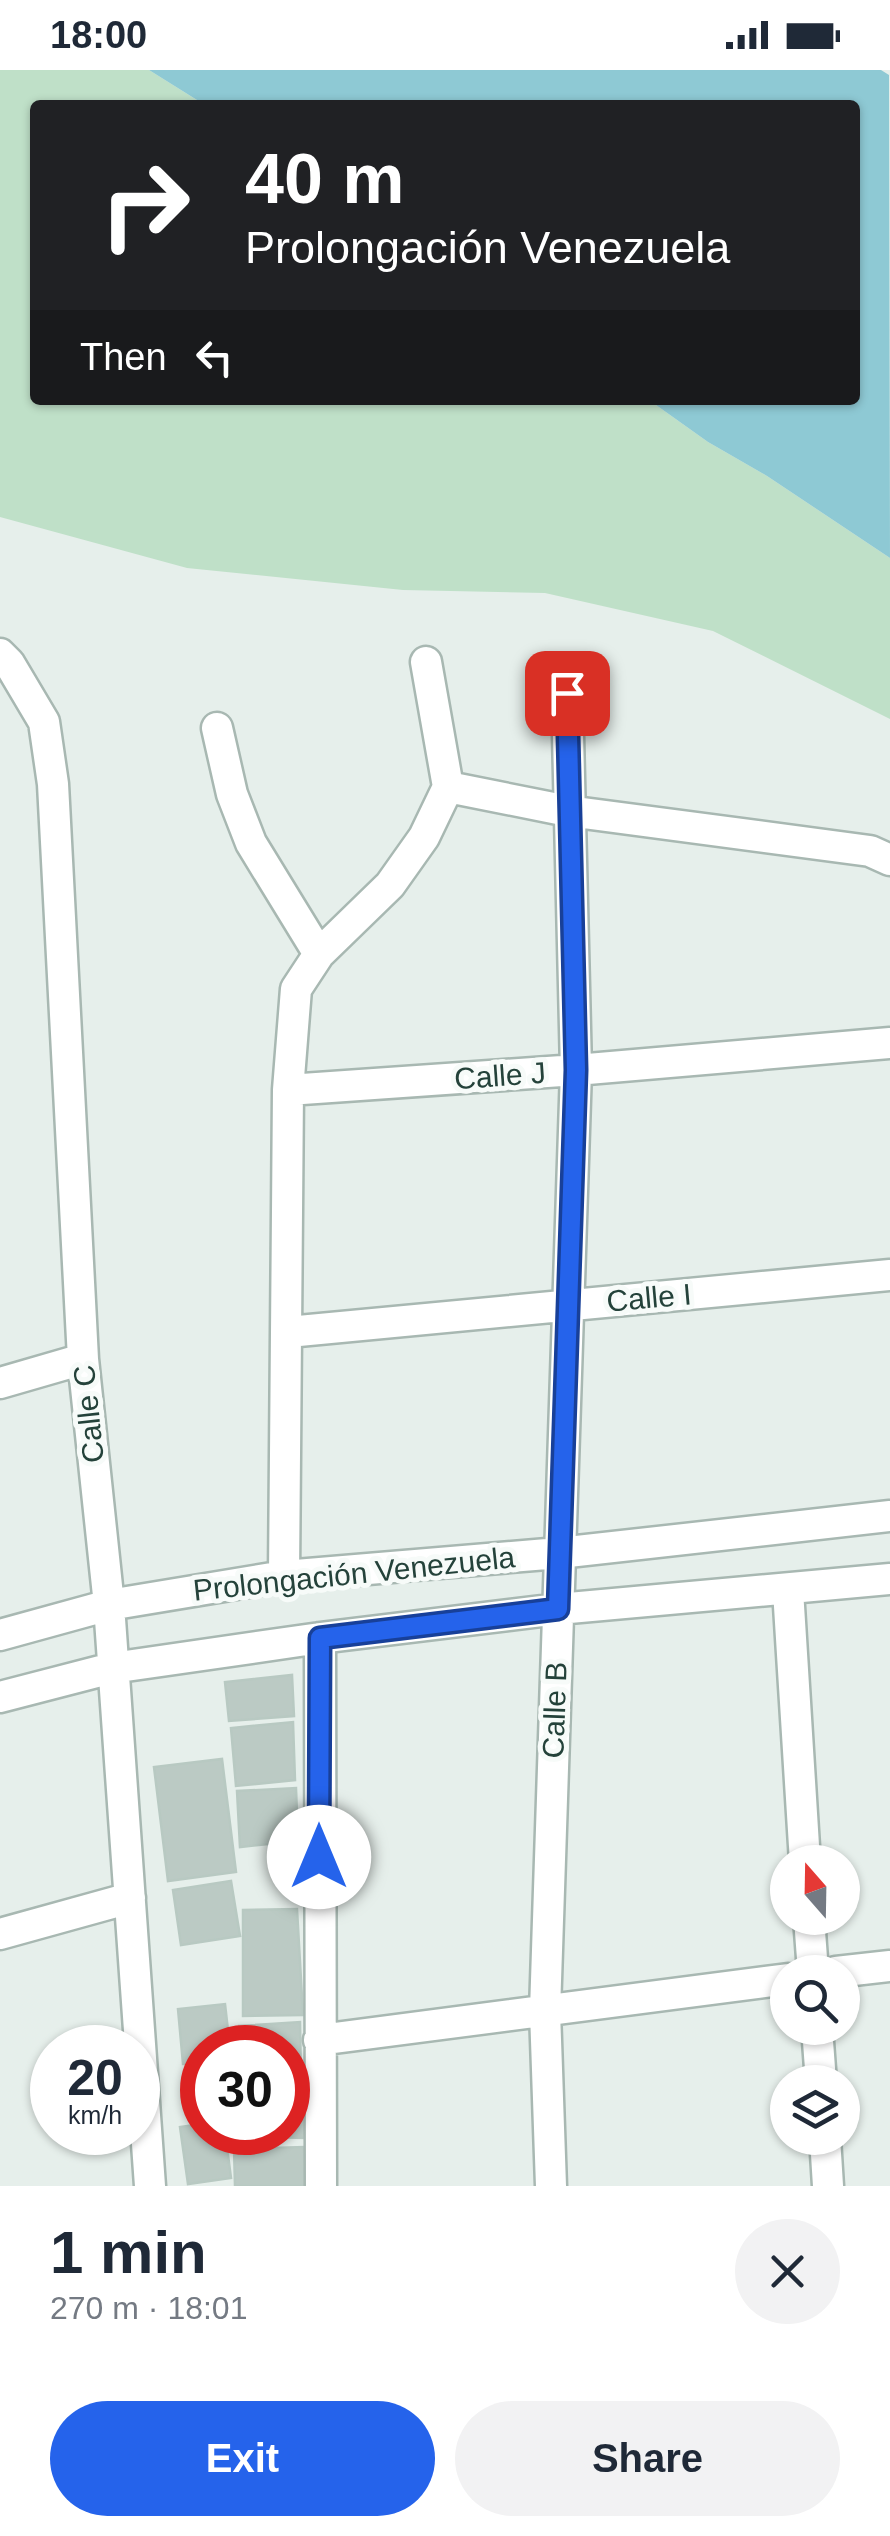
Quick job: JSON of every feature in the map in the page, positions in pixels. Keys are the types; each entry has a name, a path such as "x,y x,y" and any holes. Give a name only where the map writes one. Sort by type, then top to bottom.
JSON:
{"street":[{"name":"Calle C","path":"0,654 44,722 53,784 83,1360 109,1605 150,2186"},
{"path":"284,1576 288,1090 296,989 320,954 390,885 424,837 448,787 426,662"},
{"name":"Calle B","path":"551,2186 545,2011 576,1070 567,693"},
{"path":"217,728 232,794 251,843 320,954"},
{"path":"448,787 568,812 870,851 890,860"},
{"name":"Calle J","path":"288,1090 890,1043"},
{"name":"Calle I","path":"288,1332 890,1275"},
{"path":"0,1384 83,1360"},
{"name":"Prolongación Venezuela","path":"0,1635 109,1605 284,1576 559,1552 890,1516"},
{"name":"Prolongación Venezuela","path":"0,1698 112,1668 320,1638 558,1609 890,1579"},
{"path":"788,1590 804,1845"},
{"path":"320,1638 321,2186"},
{"path":"0,1934 130,1898"},
{"path":"860,1969 890,1966"},
{"path":"319,2040 770,1981"},
{"path":"826,2155 828,2186"}],"green space":[{"path":"0,70 149,70 197,100 30,100 30,405 656,405 890,558 890,719 713,631 545,593 403,590 187,568 0,517"}],"water":[{"path":"149,70 881,70 889,75 890,558 656,405 860,405 860,100 197,100"}],"building":[{"path":"292,1675 294,1716 229,1721 225,1682"},
{"path":"293,1722 295,1780 236,1786 231,1728"},
{"path":"222,1759 236,1872 168,1881 154,1767"},
{"path":"296,1788 298,1841 240,1847 237,1791"},
{"path":"231,1881 240,1936 181,1945 173,1890"},
{"path":"297,1909 303,2015 243,2016 243,1910"},
{"path":"225,2004 227,2025 180,2025 180,2031 178,2009"},
{"path":"300,2022 300,2025 254,2025"},
{"path":"184,2155 228,2155 231,2178 188,2184"},
{"path":"234,2155 304,2155 305,2186 235,2186"}],"route":[{"path":"319,1857 320,1638 558,1609 576,1070 567,693"}]}
